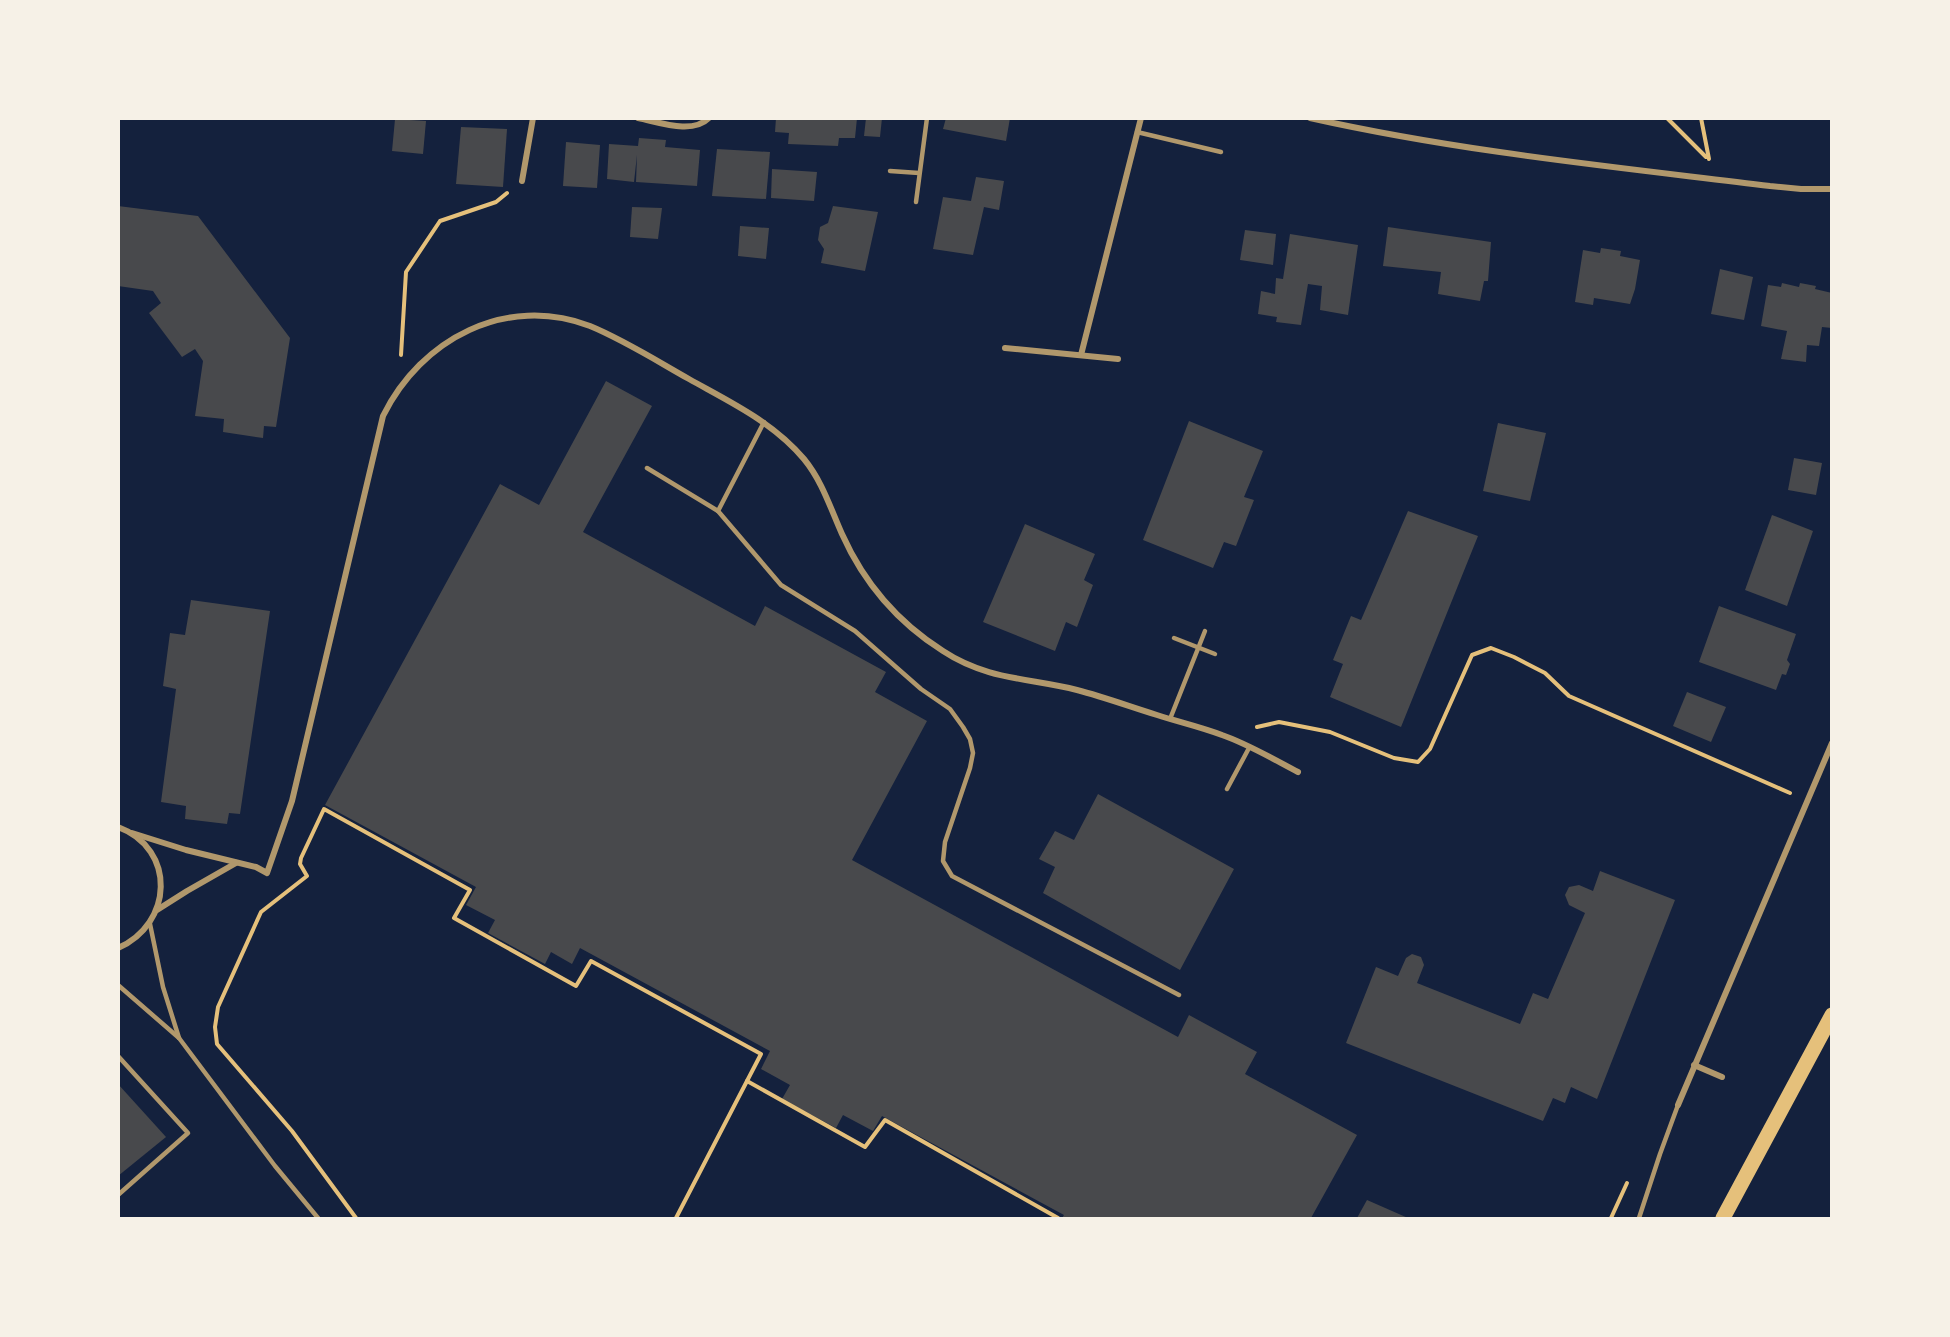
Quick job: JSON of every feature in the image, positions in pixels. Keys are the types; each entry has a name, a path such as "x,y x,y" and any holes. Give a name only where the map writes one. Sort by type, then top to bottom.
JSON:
{"main road":[{"path":"1723,1218 1832,1015"}],"street":[{"path":"522,181 533,118"},
{"path":"638,118 689,127 707,121 709,118"},
{"path":"1081,355 1141,118"},
{"path":"1310,118 1480,151 1770,186 1832,189"},
{"path":"119,826 132,833 267,873 292,801 383,416 399,389 428,355 468,330 483,324 512,318 547,317 589,326 617,339 764,422 783,437 804,459 822,485 842,534 860,569 882,600 914,630 944,652 998,676 1078,690 1223,735 1298,772"},
{"path":"1005,348 1118,359"},
{"path":"1678,1105 1832,743"},
{"path":"118,948 141,935 150,924 161,895 159,871 148,848 132,833"},
{"path":"157,910 236,862"},
{"path":"1694,1065 1722,1077"}],"lane":[{"path":"916,201 927,118"},
{"path":"1137,132 1221,152"},
{"path":"890,171 920,173"},
{"path":"718,511 764,422"},
{"path":"647,468 718,511 781,585 855,631 921,689 950,709 970,739 973,753 945,842 943,861 952,876 1179,995"},
{"path":"1170,719 1205,631"},
{"path":"1174,638 1215,654"},
{"path":"1227,789 1249,748"},
{"path":"150,924 163,987 179,1038"},
{"path":"118,985 179,1038 318,1218"},
{"path":"118,1056 188,1133 118,1195"},
{"path":"1639,1218 1678,1105"}],"path":[{"path":"1667,118 1709,160 1701,118"},
{"path":"399,389 406,272 440,221 496,201 522,181"},
{"path":"1223,735 1279,722 1330,732 1394,758 1418,762 1430,749 1472,655 1491,648 1545,673 1569,696 1807,800"},
{"path":"356,1218 292,1131 217,1044 215,1027 218,1007 261,912 307,876 300,864 301,858 324,809 470,890 454,918 576,986 591,961 762,1054 676,1218"},
{"path":"747,1081 866,1147 885,1120 1058,1218"}],"building":[{"path":"776,118 857,118 855,138 839,138 838,146 788,144 789,133 775,132"},
{"path":"866,118 882,118 880,137 864,136"},
{"path":"946,118 1010,118 1006,141 943,129"},
{"path":"395,119 426,121 423,154 392,151"},
{"path":"461,127 507,129 503,187 456,184"},
{"path":"639,138 666,140 665,147 700,150 697,186 636,182 637,155 634,182 607,179 609,144 638,146"},
{"path":"566,142 600,145 597,188 563,186"},
{"path":"717,149 770,152 766,199 712,196"},
{"path":"772,169 817,172 814,201 771,198"},
{"path":"976,177 1004,181 999,210 984,207 973,255 933,249 943,197 971,201"},
{"path":"118,206 198,216 290,338 276,427 264,426 263,438 223,432 224,419 195,416 203,361 195,349 182,357 149,313 161,303 153,291 118,286"},
{"path":"833,206 878,212 865,271 821,263 824,249 818,240 820,227 828,223"},
{"path":"632,207 662,208 658,239 630,237"},
{"path":"740,226 769,228 766,259 738,256"},
{"path":"1388,227 1491,242 1488,281 1484,281 1480,301 1438,294 1441,272 1383,266"},
{"path":"1245,230 1276,234 1273,265 1240,260"},
{"path":"1290,234 1358,245 1348,315 1320,310 1322,286 1308,284 1301,325 1276,322 1277,317 1258,314 1261,291 1275,294 1276,278 1283,279"},
{"path":"1601,248 1621,251 1620,256 1640,260 1630,304 1594,298 1593,305 1575,302 1583,250 1600,253"},
{"path":"1720,269 1753,277 1744,320 1711,314"},
{"path":"1782,283 1799,287 1800,283 1816,286 1815,289 1832,293 1832,328 1822,327 1819,346 1807,345 1806,362 1781,359 1787,331 1761,326 1768,285 1781,287"},
{"path":"606,381 652,406 583,532 755,626 765,606 886,672 875,692 927,721 852,860 1178,1037 1189,1015 1257,1052 1245,1074 1357,1135 1311,1218 1062,1218 1064,1215 882,1116 873,1131 843,1115 836,1128 782,1099 790,1085 761,1069 770,1051 580,948 572,964 551,952 545,964 488,933 495,920 466,905 476,887 325,805 500,484 539,505"},
{"path":"1189,421 1263,451 1244,497 1254,500 1236,546 1224,542 1213,568 1143,540"},
{"path":"1498,423 1546,433 1530,501 1483,491"},
{"path":"1794,458 1822,463 1816,495 1788,490"},
{"path":"1408,511 1478,536 1401,727 1330,697 1343,664 1333,660 1351,616 1361,620"},
{"path":"1772,515 1813,531 1787,606 1745,590"},
{"path":"1025,524 1095,554 1084,580 1093,585 1077,627 1066,622 1055,651 983,622"},
{"path":"191,600 270,611 240,814 229,813 227,824 185,819 186,806 161,802 176,689 163,686 170,633 185,635"},
{"path":"1719,606 1796,634 1787,660 1790,664 1786,675 1782,674 1776,690 1699,662"},
{"path":"1687,692 1726,707 1711,742 1673,726"},
{"path":"1098,794 1234,869 1180,970 1043,893 1055,867 1039,859 1055,831 1074,840"},
{"path":"1600,871 1675,900 1597,1099 1571,1087 1565,1103 1553,1098 1543,1121 1346,1043 1376,967 1398,976 1406,958 1412,954 1421,957 1424,965 1417,983 1520,1024 1533,993 1548,999 1585,913 1569,905 1565,895 1569,887 1579,885 1593,891"},
{"path":"118,1084 166,1137 118,1176"},
{"path":"1367,1200 1408,1218 1357,1218"}]}
